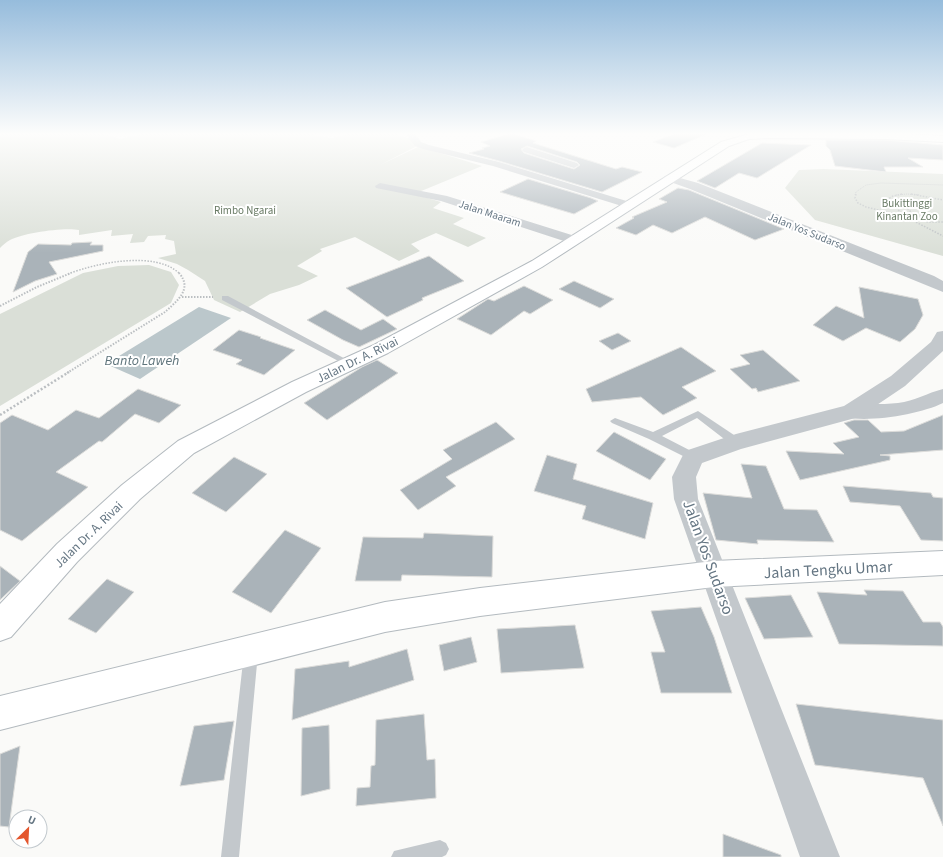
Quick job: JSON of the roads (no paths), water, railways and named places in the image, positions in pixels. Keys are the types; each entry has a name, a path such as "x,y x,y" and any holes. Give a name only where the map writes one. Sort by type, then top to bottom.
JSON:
{"main road":[{"name":"Jalan Dr. A. Rivai","path":"0,626 67,553 131,492 186,448 252,411 349,363 381,349 537,264 677,173"},
{"name":"Jalan Tengku Umar","path":"0,713 385,617 480,602 714,574 943,563"}],"street":[{"path":"526,173 629,205"},
{"path":"543,178 554,173"},
{"name":"Jalan Yos Sudarso","path":"669,178 694,186 928,278 943,287"},
{"name":"Jalan Maaram","path":"380,186 443,198 574,240"},
{"path":"851,412 898,381 940,345 943,336"},
{"path":"693,457 736,442 851,412 901,410 934,400 943,395"},
{"name":"Jalan Yos Sudarso","path":"693,457 684,477 686,498 820,857"}],"lane":[{"path":"225,298 349,363"},
{"path":"653,436 698,414 736,442"},
{"path":"615,421 653,436 693,457"},
{"path":"230,857 252,649"},
{"path":"400,857 440,849"}],"water":[{"name":"Banto Laweh","path":"199,307 231,318 140,379 106,364"}],"park label":[{"name":"Bukittinggi Kinantan Zoo","path":"907,209"},
{"name":"Rimbo Ngarai","path":"245,210"}]}
